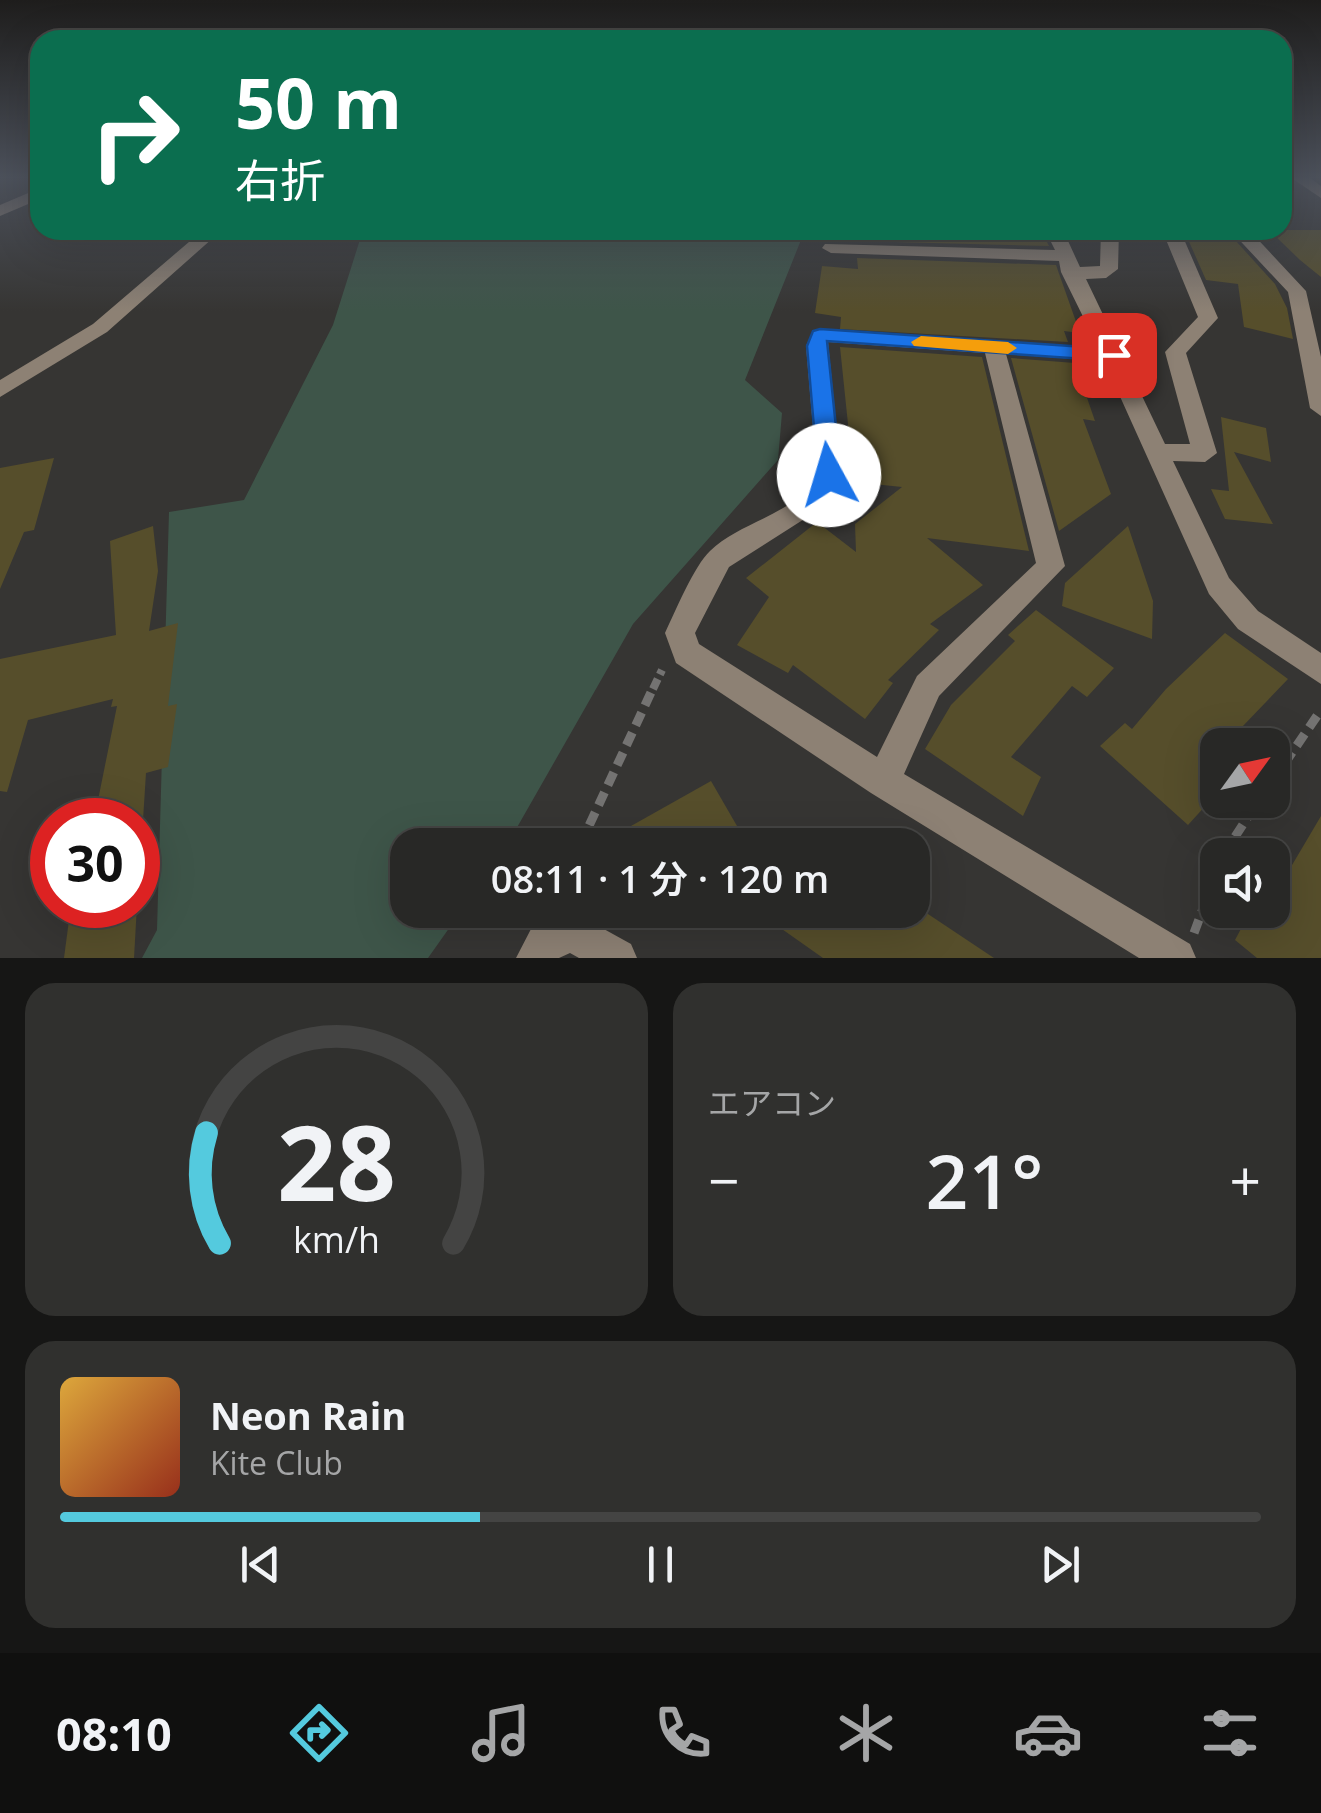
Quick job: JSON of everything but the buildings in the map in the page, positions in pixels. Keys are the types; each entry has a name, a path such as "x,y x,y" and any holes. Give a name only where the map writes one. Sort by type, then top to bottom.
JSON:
{"street":[{"path":"0,390 100,328 202,240"},
{"path":"1058,240 1219,586 1248,620 1321,670"},
{"path":"831,248 1067,264 1098,274 1109,269 1110,240"},
{"path":"1158,452 1205,454 1176,352 1208,318 1176,240"},
{"path":"1249,240 1297,291 1321,408"},
{"path":"1114,355 820,335 816,346 829,475 820,493 800,509 719,559 680,632 687,653 883,780 1183,950"},
{"path":"883,780 928,686 1051,566 994,347"},
{"path":"536,958 545,944 574,932 617,958"}],"path":[{"path":"588,828 680,632"},
{"path":"1290,756 1321,710"},
{"path":"1183,950 1200,910"}],"green space":[{"path":"360,240 801,240 745,380 782,413 778,460 633,624 517,828 390,828 390,928 449,928 428,958 142,958 160,928 169,512 244,500 333,325"}],"slow traffic":[{"path":"921,342 1008,348"}],"route":[{"path":"829,475 816,346 820,335 1114,355"}]}
